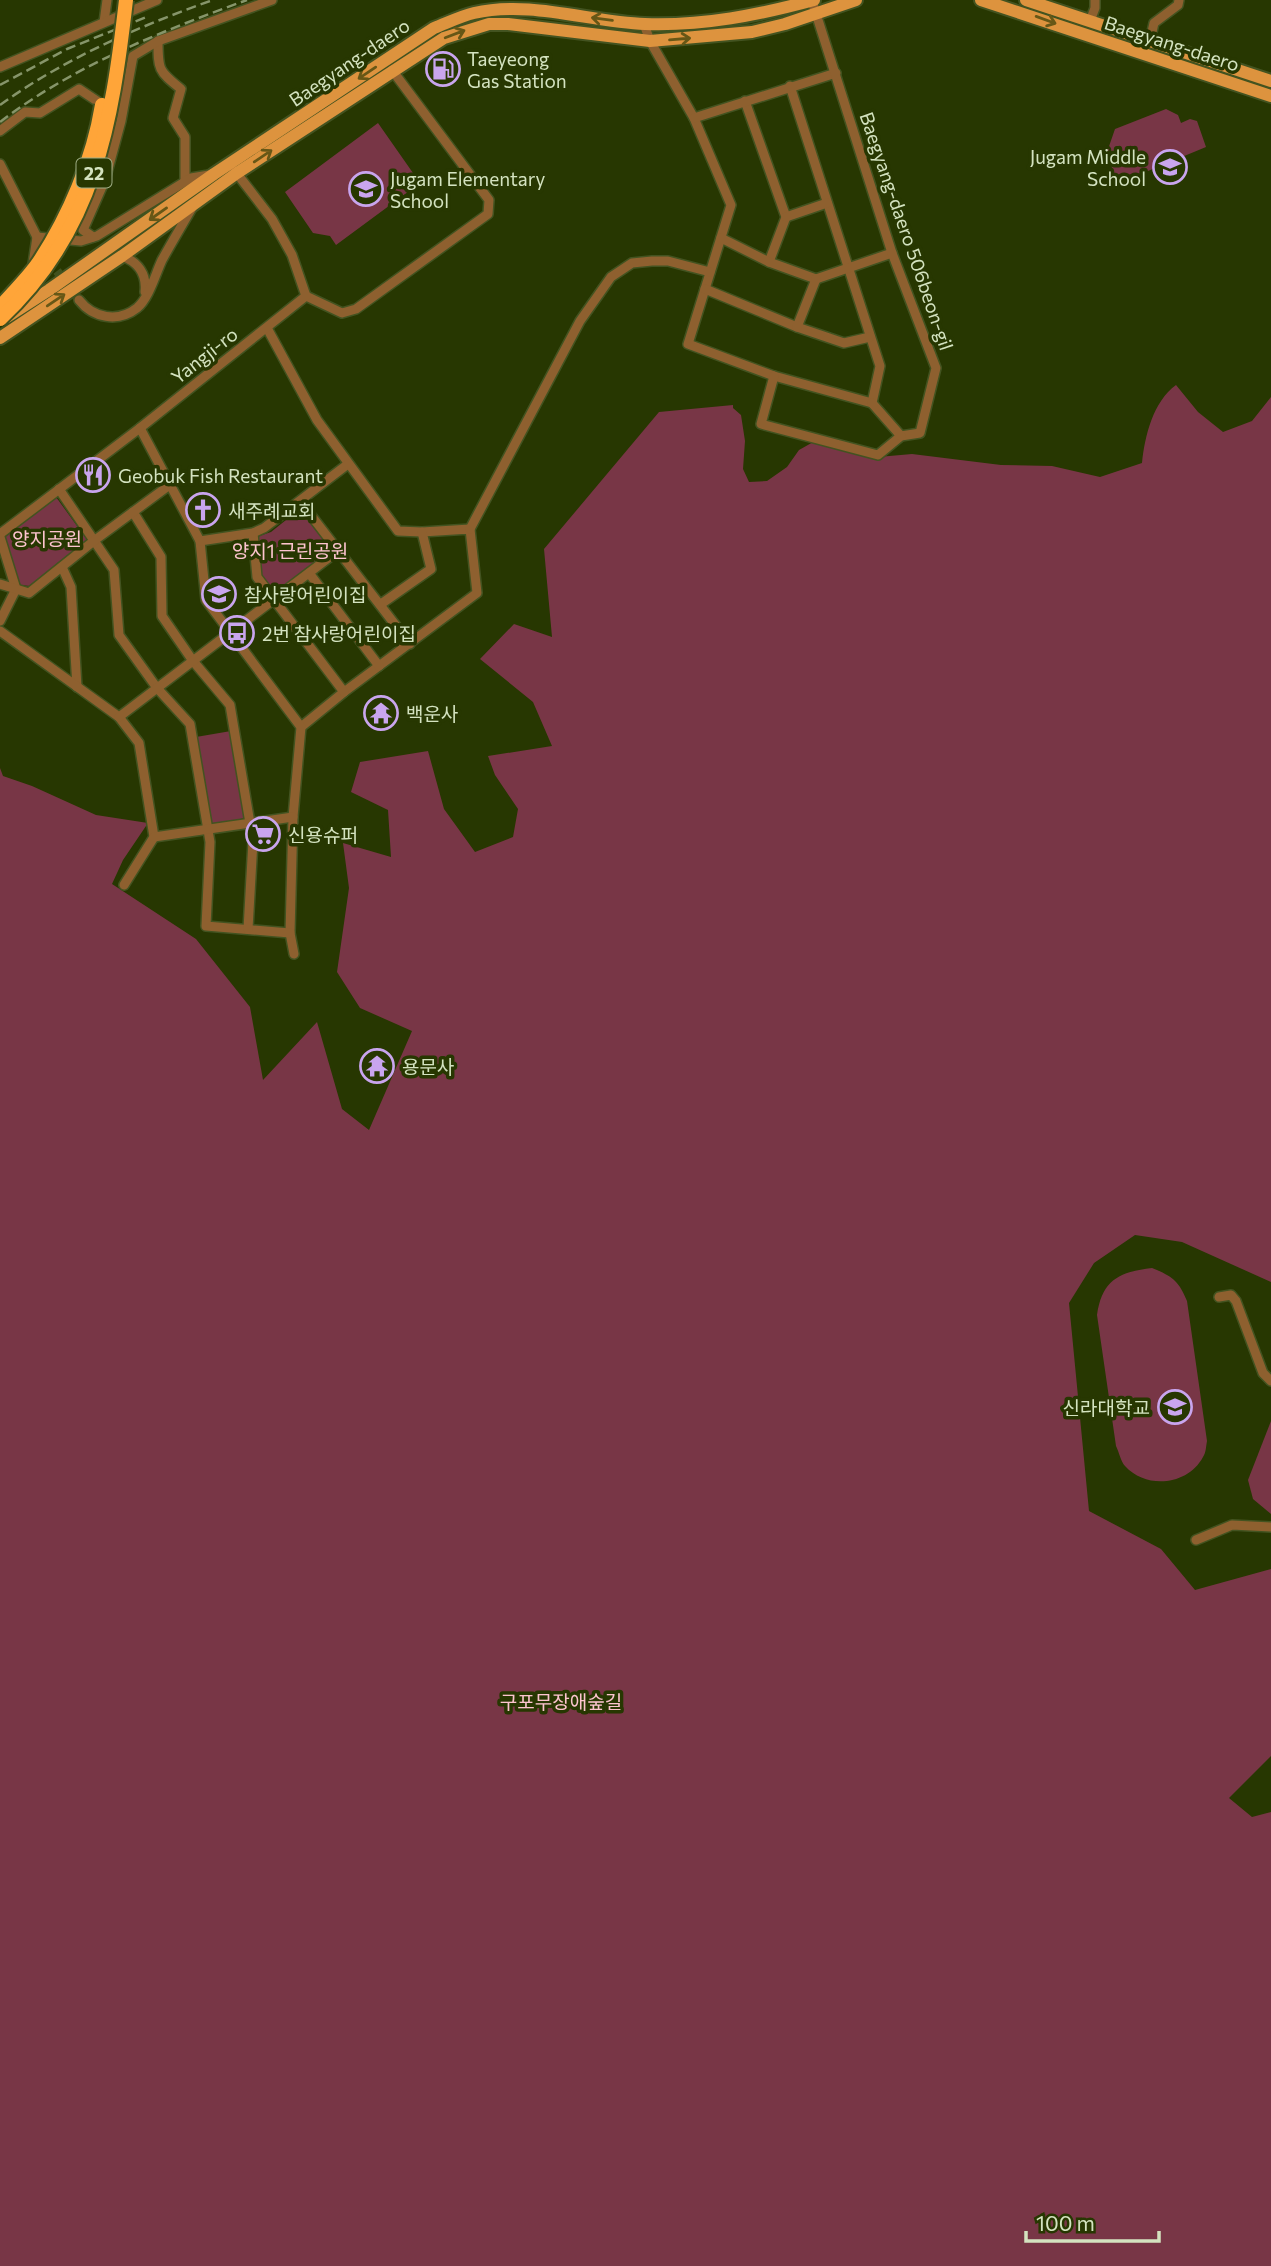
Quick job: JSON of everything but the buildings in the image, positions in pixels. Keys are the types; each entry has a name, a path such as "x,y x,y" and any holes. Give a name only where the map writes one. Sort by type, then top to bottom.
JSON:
{"highway":[{"name":"22","path":"0,304 37,264 50,243 68,211 90,156 101,111 117,0"},
{"name":"22","path":"0,320 57,252 87,192 100,157 111,111 131,3"}],"main road":[{"name":"Baegyang-daero","path":"0,338 122,256 197,200 233,168 434,28 474,13 527,10 644,24 698,23 856,0"},
{"name":"Baegyang-daero","path":"981,0 1271,96"},
{"name":"Baegyang-daero","path":"1026,0 1271,81"},
{"name":"Baegyang-daero","path":"0,320 49,290 214,174 233,168 444,38 489,24 650,41 752,32 814,5"}],"street":[{"path":"104,22 107,0"},
{"path":"0,68 104,22 131,3 157,0"},
{"path":"93,237 83,230 105,180 133,56 158,41 272,0"},
{"path":"1090,21 1095,0"},
{"path":"1150,41 1154,23 1178,5 1179,0"},
{"name":"Baegyang-daero 506beon-gil","path":"774,376 761,424 878,455 901,436 920,433 936,368 892,253 814,5"},
{"path":"644,24 650,41 694,118 731,205 688,345 774,376 872,402 901,436"},
{"path":"158,41 158,67 164,76 181,89 173,118 185,136 185,181"},
{"name":"Baegyang-daero","path":"306,296 342,313 356,309 488,214 489,200 393,70"},
{"path":"694,118 836,73"},
{"path":"790,86 880,366 872,402"},
{"path":"0,131 25,112 40,113 79,89 121,116"},
{"path":"745,102 786,217 769,262"},
{"path":"0,164 57,271"},
{"path":"233,168 272,219 292,256 306,296"},
{"path":"37,237 81,241 93,237 185,181 214,174"},
{"path":"79,300 93,313 108,318 135,310 143,301 173,240 197,200"},
{"path":"786,217 827,202"},
{"path":"0,304 21,285 34,261 37,237"},
{"path":"721,238 769,262 816,279 892,253"},
{"path":"122,256 133,260 143,272 146,282 143,301"},
{"path":"302,727 344,692 477,593 470,529 580,321 611,277 632,263 652,261 668,261 710,272"},
{"path":"797,327 816,279"},
{"path":"705,289 797,327 844,343 870,337"},
{"name":"Yangji-ro","path":"16,589 0,536 306,296"},
{"path":"267,328 317,420 398,531 470,529"},
{"path":"140,428 200,541 206,600 302,727 293,817 290,933 294,954"},
{"path":"200,541 253,533 264,528 348,464"},
{"path":"0,584 29,593 171,484"},
{"path":"59,489 114,570 119,635 157,688 190,724 211,842 206,926 290,933"},
{"path":"300,500 410,644"},
{"path":"133,512 161,557 162,616 193,662 230,705 253,841 248,929"},
{"path":"380,604 431,569 422,532"},
{"path":"253,533 257,578 344,692"},
{"path":"119,717 339,550"},
{"path":"62,567 71,587 77,687"},
{"path":"309,573 379,666"},
{"path":"0,621 16,589"},
{"path":"0,631 119,717 139,743 154,837 124,885"},
{"path":"154,837 293,817"},
{"path":"1219,1297 1231,1295 1236,1301 1263,1373 1271,1381"},
{"path":"1196,1540 1232,1525 1271,1527"}],"green space":[{"path":"1166,109 1178,115 1181,123 1190,119 1197,121 1206,147 1119,183 1106,155 1115,129"},
{"path":"378,123 420,183 336,245 330,236 313,233 285,192"},
{"name":"구포무장애숲길","path":"1176,385 1198,412 1223,432 1252,421 1271,397 1271,1282 1182,1242 1135,1235 1094,1263 1069,1303 1089,1511 1161,1549 1195,1590 1271,1569 1271,1756 1229,1798 1252,1817 1271,1812 1271,2266 0,2266 0,768 3,776 96,815 148,823 123,860 112,884 196,939 250,1007 263,1080 317,1022 342,1109 369,1130 412,1031 360,1008 337,972 349,888 343,843 391,857 388,810 351,792 360,762 428,751 444,809 475,852 513,837 518,809 495,775 488,756 552,746 533,702 480,659 514,624 552,637 544,549 659,412 733,405 741,415 745,441 743,469 749,482 767,481 787,467 799,450 815,441 878,457 912,454 1001,465 1052,466 1100,477 1142,463 1145,441 1156,410 1161,400"},
{"name":"양지공원","path":"56,497 88,541 30,586 20,585 5,537"},
{"name":"양지1 근린공원","path":"301,508 331,550 276,595 261,577 256,537 271,532"},
{"path":"231,731 244,817 249,817 209,826 196,737"},
{"path":"1152,1268 1174,1280 1187,1301 1207,1441 1204,1455 1188,1474 1167,1481 1144,1479 1134,1474 1121,1459 1116,1446 1097,1315 1103,1293 1114,1280 1130,1272"},
{"path":"1271,1421 1271,1514 1253,1499 1248,1480"}],"tunnel":[{"path":"57,271 79,300"}],"railway":[{"path":"0,105 76,58 158,21 213,0"},
{"path":"0,122 28,102 88,67 151,37 247,0"},
{"path":"0,85 67,49 149,16"}],"place":[{"name":"Taeyeong Gas Station","path":"443,69"},
{"name":"Jugam Middle School","path":"1170,167"},
{"name":"Jugam Elementary School","path":"366,189"},
{"name":"Geobuk Fish Restaurant","path":"93,475"},
{"name":"새주례교회","path":"203,510"},
{"name":"참사랑어린이집","path":"219,594"},
{"name":"2번 참사랑어린이집","path":"237,633"},
{"name":"백운사","path":"381,713"},
{"name":"신용슈퍼","path":"263,834"},
{"name":"용문사","path":"377,1066"},
{"name":"신라대학교","path":"1175,1407"}]}
